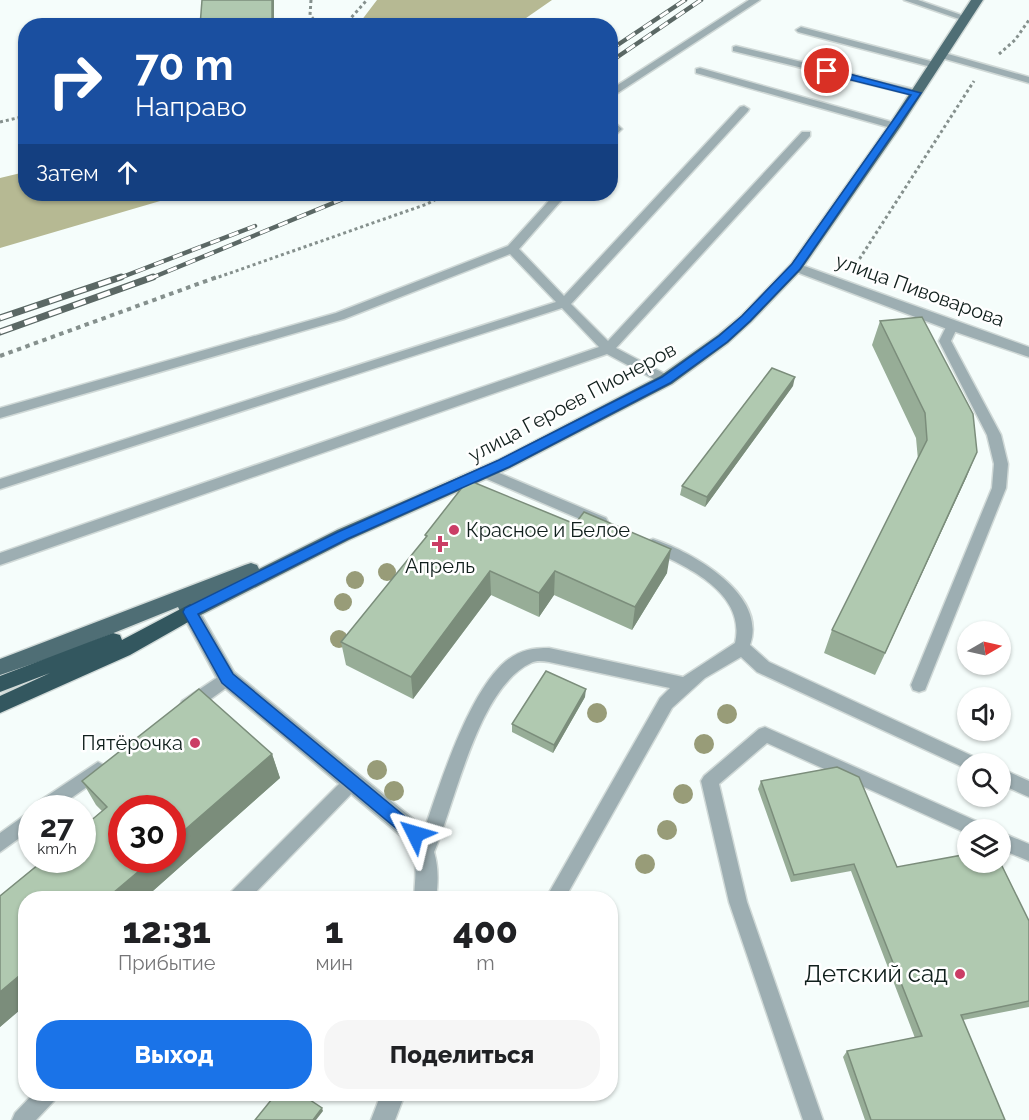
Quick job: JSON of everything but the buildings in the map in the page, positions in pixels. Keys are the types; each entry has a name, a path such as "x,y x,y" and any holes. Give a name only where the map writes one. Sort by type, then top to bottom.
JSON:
{"highway":[{"path":"0,684 187,604"},
{"path":"0,705 123,649 187,604"}],"main road":[{"name":"улица Героев Пионеров","path":"0,667 187,604 485,472 666,380 730,332 796,267 896,126 977,0"}],"street":[{"name":"улица Пивоварова","path":"796,267 952,326 1029,352"},
{"path":"187,604 228,678 415,834 426,851 428,870 426,891"},
{"path":"383,1120 390,1101"}],"lane":[{"path":"618,90 755,0"},
{"path":"909,0 965,18"},
{"path":"801,30 1029,80"},
{"path":"736,49 917,93"},
{"path":"700,70 896,126"},
{"path":"0,484 565,303 744,109"},
{"path":"0,559 608,350 806,134"},
{"path":"0,413 340,316 512,249 555,201"},
{"path":"512,249 608,350 666,380"},
{"path":"919,685 999,488 1001,464 994,435 945,341 952,326"},
{"path":"485,472 616,529"},
{"path":"559,891 666,703 684,684 729,657 741,647 745,632 737,604 712,575 693,562 638,538"},
{"path":"741,647 763,667 957,757"},
{"path":"426,851 470,728 496,684 515,664 531,655 549,656 684,684"},
{"path":"170,719 228,678"},
{"path":"813,1120 738,902 710,780 765,734 957,821"},
{"path":"62,795 112,760"},
{"path":"1011,781 1029,789"},
{"path":"245,891 352,782"},
{"path":"0,844 18,829"},
{"path":"1011,845 1029,853"},
{"path":"22,1120 40,1101"}],"path":[{"path":"311,0 310,15 312,18"},
{"path":"351,18 368,0"},
{"path":"843,285 982,68 1016,40 1029,20"},
{"path":"0,122 18,118"},
{"path":"0,356 433,201"}],"green space":[{"path":"377,0 552,0 526,18 363,18"},
{"path":"18,174 18,201 160,201 0,248 0,178"}],"railway":[{"path":"618,45 685,0"},
{"path":"618,57 701,0"},
{"path":"149,279 338,201"},
{"path":"117,279 255,226"},
{"path":"0,318 121,277"},
{"path":"0,332 153,277"}],"place":[{"name":"Красное и Белое","path":"454,530"},
{"name":"Апрель","path":"440,544"},
{"name":"Пятёрочка","path":"195,743"},
{"name":"Детский сад","path":"960,974"}],"route":[{"path":"415,834 228,678 190,612 343,535 504,464 666,380 723,339 746,319 796,267 917,93 827,71"}]}
